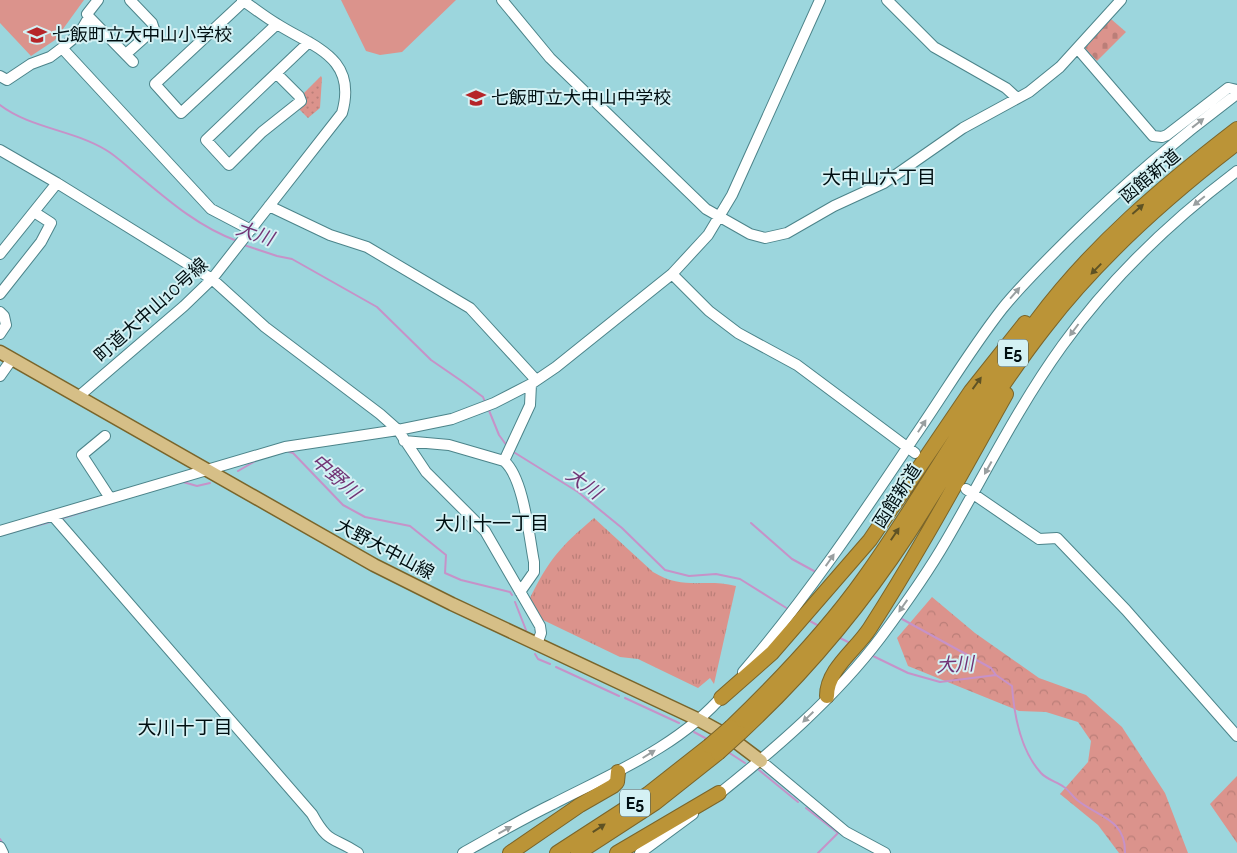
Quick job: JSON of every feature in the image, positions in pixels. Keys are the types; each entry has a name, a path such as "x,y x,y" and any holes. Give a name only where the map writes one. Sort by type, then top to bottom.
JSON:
{"highway":[{"name":"函館新道","path":"841,618 985,393 1037,319 1119,226 1237,129"},
{"name":"函館新道","path":"578,853 649,807 714,750 736,730 791,668 825,636 907,535 998,391 1072,293 1139,226 1237,143"},
{"path":"721,698 772,653 794,620 815,606 870,540 996,356 1050,292 1119,226"},
{"path":"827,696 829,679 859,653 874,635 899,582 1014,382 1072,293"},
{"name":"函館新道","path":"557,853 714,750"},
{"path":"510,853 580,805 613,786 617,782 618,772"},
{"path":"617,853 720,793"}],"main road":[{"name":"大野大中山線","path":"0,352 374,565 697,719 728,736 761,761"}],"street":[{"path":"0,76 7,80 31,64 50,57 62,48 79,34 89,16 87,14 98,0"},
{"path":"89,16 129,58 154,29 152,23 130,0"},
{"path":"243,0 155,84 181,113 277,24"},
{"name":"町道大中山10号線","path":"78,397 184,306 212,279 331,129 344,107 345,90 341,72 331,57 321,48 277,24 243,0"},
{"path":"502,0 550,58 706,209 750,234 765,238 778,237 834,206 884,183 963,128 1028,92 1060,67 1121,0"},
{"path":"0,531 285,447 398,430 452,419 482,409 533,382 616,320 672,274 708,235 732,196 820,0"},
{"path":"886,0 934,48 1006,88 1017,98"},
{"path":"277,74 300,96 301,101 262,132 229,166 206,140 310,42"},
{"path":"62,48 211,209 249,233"},
{"path":"794,620 802,600 911,450 964,359 1002,309 1035,272 1125,184 1237,92 1228,88 1167,135 1158,138 1153,136 1078,49"},
{"path":"0,150 212,279 265,327 380,414 398,430 426,472 485,530 540,626 541,633 537,644"},
{"path":"874,635 945,544 969,491 1021,408 1084,316 1139,255 1184,213 1237,171"},
{"path":"0,254 57,183"},
{"path":"269,206 330,235 367,247 470,308 533,382 530,405 508,454 534,562 534,572 520,592"},
{"path":"0,294 41,242 51,223 34,212"},
{"path":"672,274 709,311 738,333 796,366 911,450"},
{"path":"0,312 4,316 6,326 0,334"},
{"path":"0,376 12,359"},
{"path":"105,436 82,455 110,498"},
{"path":"404,441 449,445 508,454"},
{"path":"969,491 1039,539 1058,538 1126,610 1237,736"},
{"path":"53,516 312,814 322,832 333,841 348,846 358,853"},
{"path":"640,853 669,834 761,761 812,713 827,696"},
{"path":"463,853 553,804 618,772 674,737 721,698"},
{"path":"761,761 846,832 885,853"},
{"path":"0,847 3,853"}],"green space":[{"name":"七飯町立大中山小学校","path":"0,0 84,0 55,40 31,56 0,23"},
{"path":"341,0 456,0 402,52 380,55 366,51"},
{"path":"1111,19 1126,32 1097,61 1085,48"},
{"path":"321,76 320,108 308,118 298,108 306,100 302,95"},
{"path":"594,518 653,572 664,578 684,583 714,583 736,586 714,684 710,678 698,688 638,659 620,657 543,620 534,610 529,600 549,564 572,537"},
{"path":"932,597 975,633 1039,678 1086,695 1122,727 1165,793 1188,853 1119,853 1098,825 1060,794 1088,762 1091,741 1078,722 1046,712 1019,711 908,666 897,638"},
{"path":"1237,776 1237,843 1210,804"}],"waterway":[{"name":"大川","path":"0,105 25,119 80,138 106,150 185,213 210,229 237,241"},
{"name":"大川","path":"244,245 292,259 377,307 431,360 483,397 485,402"},
{"name":"大川","path":"488,408 499,435 507,446"},
{"name":"大川","path":"512,451 578,492 622,528 665,570 689,576 716,574 740,579 788,609"},
{"name":"中野川","path":"289,452 293,453 343,505 365,517 410,526 446,555 445,573 461,580 510,592 512,595"},
{"name":"中野川","path":"238,471 257,460"},
{"name":"中野川","path":"183,482 197,486 210,483"},
{"name":"中野川","path":"60,519 115,502"},
{"name":"中野川","path":"28,528 50,522"},
{"path":"751,523 792,559 814,571"},
{"name":"中野川","path":"3,535 20,530"},
{"name":"中野川","path":"515,602 526,630"},
{"path":"902,619 991,668 996,675"},
{"name":"大川","path":"808,620 819,626"},
{"name":"大川","path":"838,637 850,643"},
{"name":"中野川","path":"535,654 538,659 550,664"},
{"name":"大川","path":"871,655 908,673 940,682 996,675 1012,686 1020,732 1034,764 1043,775 1064,787 1077,800 1116,826 1121,833 1125,853"},
{"name":"中野川","path":"556,667 619,696"},
{"name":"中野川","path":"625,698 679,723"},
{"name":"中野川","path":"694,732 707,739"},
{"name":"中野川","path":"728,752 745,763"},
{"name":"中野川","path":"759,770 798,802"},
{"name":"中野川","path":"806,808 838,833 818,853"},
{"path":"0,839 3,844"}],"place":[{"name":"七飯町立大中山小学校","path":"37,35"},
{"name":"七飯町立大中山中学校","path":"476,98"}],"district":[{"name":"大中山六丁目","path":"879,177"},
{"name":"大川十一丁目","path":"492,523"},
{"name":"大川十丁目","path":"185,727"}]}
